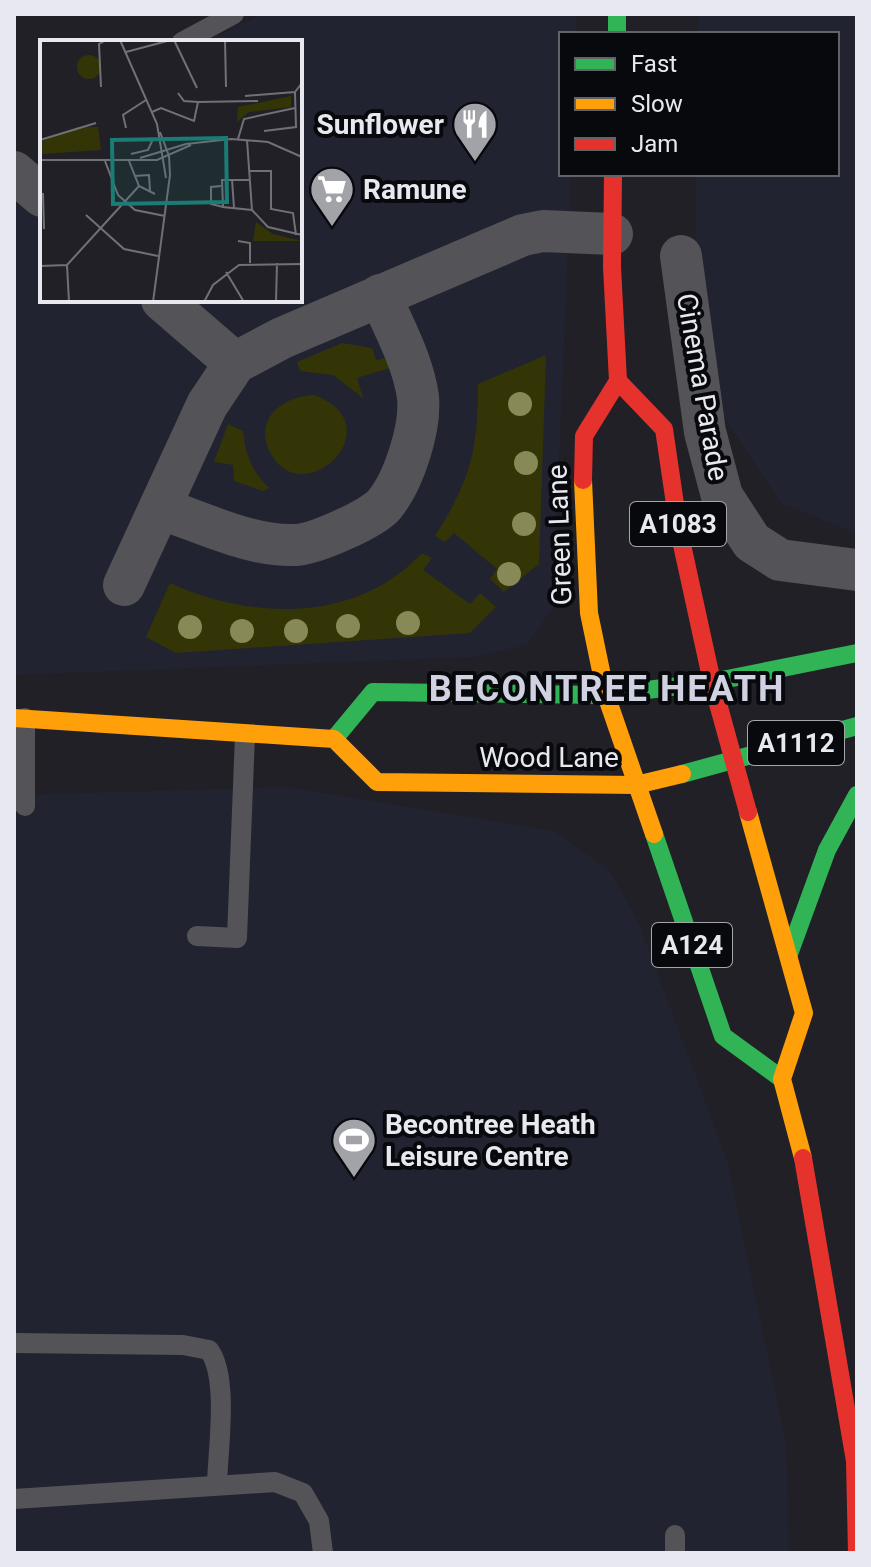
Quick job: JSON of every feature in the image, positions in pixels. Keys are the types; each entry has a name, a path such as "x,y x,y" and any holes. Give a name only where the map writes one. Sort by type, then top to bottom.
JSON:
{"main road":[{"path":"613,176 618,381"},
{"name":"A1083","path":"618,381 664,429 679,531 712,682"},
{"name":"Green Lane","path":"618,381 584,436 582,519 589,613 606,695 636,785"},
{"path":"20,718 334,739 373,692 606,695 712,682 857,653"},
{"path":"712,682 804,1013 782,1079 803,1156 855,1461 857,1553"},
{"name":"A1112","path":"736,762 857,726"},
{"name":"Wood Lane","path":"334,739 377,782 636,785 723,1036 782,1079"},
{"path":"636,785 736,762"},
{"name":"A1112","path":"789,954 827,850 857,795"}],"street":[{"path":"124,585 162,509 207,405 235,363 380,295 523,235 543,231 612,234"},
{"name":"Cinema Parade","path":"681,256 705,432 722,496 752,542 780,560 857,570"},
{"path":"162,509 251,540 298,545 333,534 383,506 417,438 418,398 410,364 380,295"},
{"path":"164,302 235,363"}],"lane":[{"path":"186,40 234,14"},
{"path":"20,718 25,806"},
{"path":"197,936 237,938 245,735"},
{"path":"14,1343 183,1345 209,1350 216,1359 220,1382 217,1483"},
{"path":"14,1499 217,1483 275,1482 303,1493 319,1521 323,1553"}],"shaded area":[{"path":"263,14 577,14 576,32 559,32 559,176 571,176 553,608 526,645 474,657 14,675 14,207 40,179 40,302 302,302 302,40 209,40"},
{"path":"699,14 857,14 857,534 781,503 709,395 695,245 696,176 839,176 839,32 698,32"},
{"path":"342,343 372,348 376,360 387,358 390,368 357,378 363,398 333,375 300,371 297,362"},
{"path":"546,355 539,564 504,592 490,579 497,569 454,533 445,542 435,536 457,498 470,464 478,384"},
{"path":"314,395 337,409 346,426 344,444 334,459 319,470 301,474 283,468 269,450 266,428 269,418 283,404"},
{"path":"228,424 243,431 250,462 269,488 263,491 234,481 233,465 214,462"},
{"path":"422,553 432,558 423,570 470,604 480,593 496,607 470,633 176,653 146,637 170,583 234,604 302,608 335,603 366,593 396,576"},
{"path":"287,787 554,831 610,871 639,924 727,1160 786,1445 789,1553 14,1553 14,795"}],"traffic: fast":[{"path":"617,14 617,32"},
{"path":"334,739 373,692 606,695 712,682 857,653"},
{"path":"682,774 857,726"},
{"path":"789,954 827,850 857,795"},
{"path":"654,834 723,1036 782,1079"}],"traffic: slow":[{"path":"583,480 589,613 606,695 654,834"},
{"path":"14,718 334,739 377,782 636,785 682,774"},
{"path":"748,812 804,1013 782,1079 803,1158"}],"traffic: jam":[{"path":"583,480 584,436 618,381 612,267 613,176"},
{"path":"618,381 664,429 679,531 712,682 748,812"},
{"path":"803,1158 855,1461 857,1553"}],"place":[{"name":"Sunflower","path":"475,163"},
{"name":"Ramune","path":"332,228"},
{"name":"Becontree Heath Leisure Centre","path":"354,1179"}],"district":[{"name":"BECONTREE HEATH","path":"607,688"}]}
